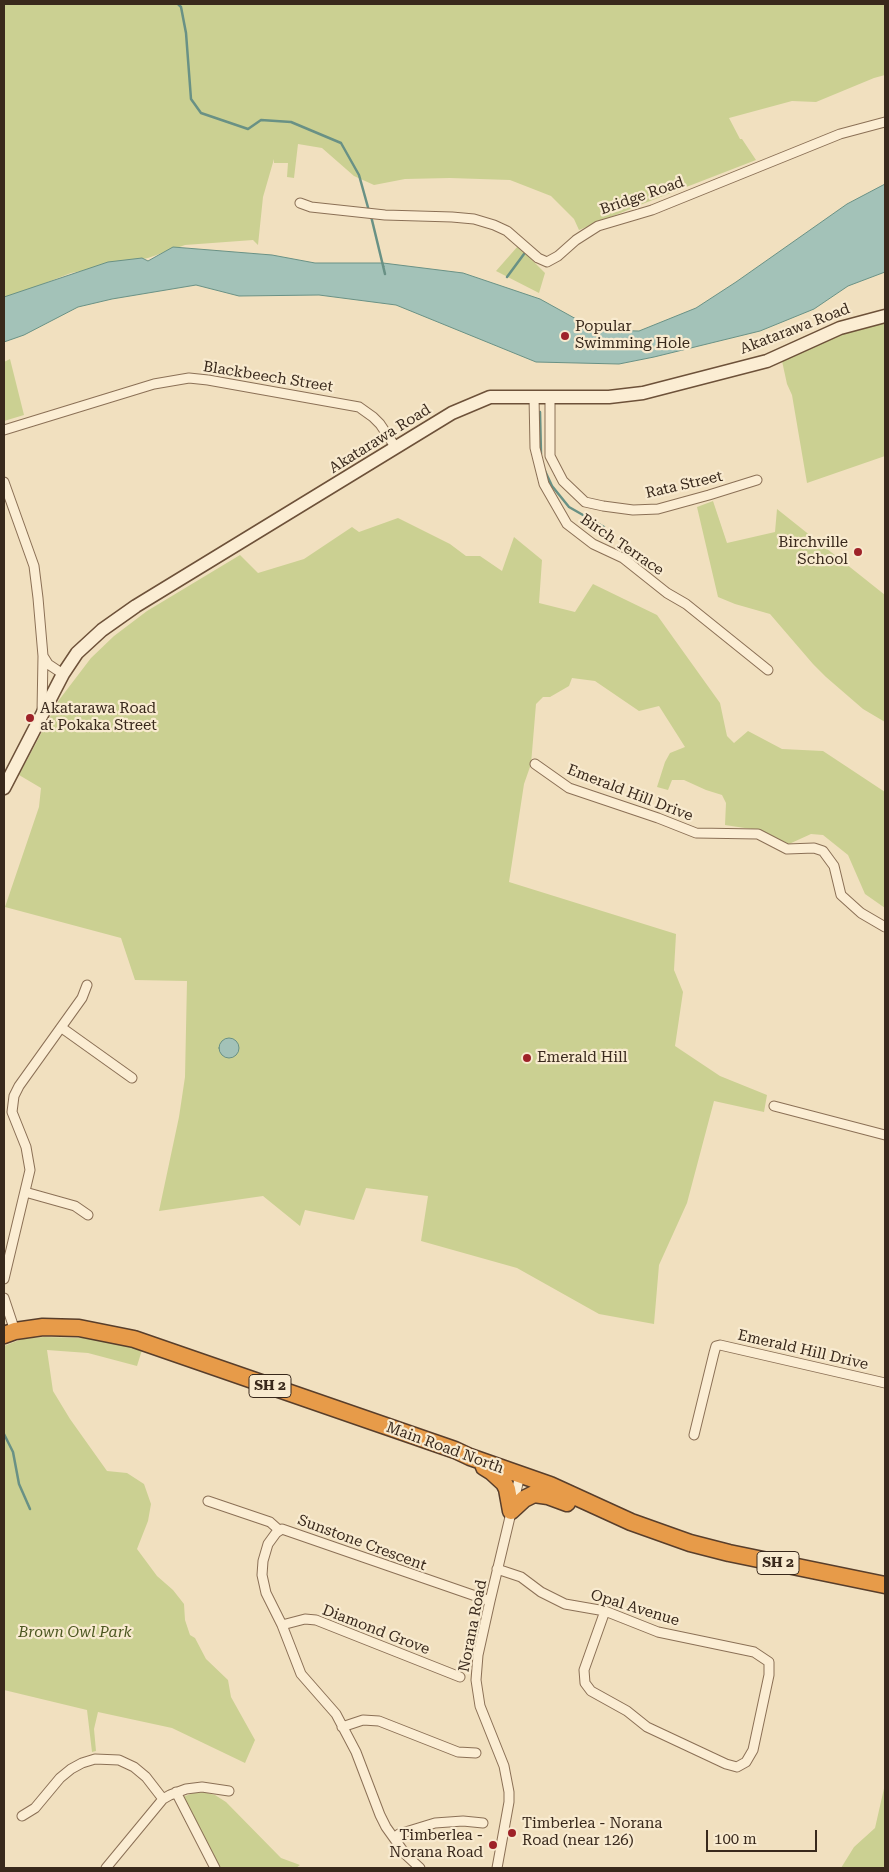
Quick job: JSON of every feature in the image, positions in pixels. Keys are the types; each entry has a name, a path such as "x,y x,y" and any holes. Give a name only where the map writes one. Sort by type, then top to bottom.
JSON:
{"highway":[{"name":"Main Road North","path":"9,1333 34,1327 79,1328 134,1339 550,1484 631,1522 690,1542 729,1553 885,1585"},
{"path":"470,1457 504,1483 511,1511 529,1496 541,1494 613,1521 631,1522"}],"street":[{"name":"Bridge Road","path":"300,203 311,207 386,215 452,216 474,219 507,231 538,258 547,262 598,226 652,210 840,134 885,122"},
{"name":"Akatarawa Road","path":"4,788 62,674 88,642 117,619 452,413 490,397 622,396 660,389 766,361 840,328 885,316"},
{"name":"Blackbeech Street","path":"4,430 154,384 189,378 217,381 359,407 373,416 396,448"},
{"name":"Birch Terrace","path":"534,396 536,448 544,484 567,524 593,544 623,558 667,593 700,615 721,634 768,670"},
{"name":"Rata Street","path":"550,397 550,456 563,481 585,502 633,510 658,509 757,480"},
{"path":"4,482 34,566 42,656 42,715"},
{"path":"42,656 48,664 62,674"},
{"name":"Emerald Hill Drive","path":"535,764 569,788 696,833 758,834 787,849 814,848 824,851 834,866 841,895 861,913 885,927"},
{"path":"4,1279 30,1170 26,1147 14,1121 12,1104 14,1096 19,1086 82,998 87,984"},
{"path":"62,1028 132,1078"},
{"path":"774,1106 885,1135"},
{"path":"25,1192 75,1206 88,1215"},
{"path":"4,1298 9,1333"},
{"name":"Emerald Hill Drive","path":"694,1435 716,1346 720,1345 885,1383"},
{"name":"Norana Road","path":"497,1868 509,1802 509,1792 501,1759 480,1706 476,1680 478,1655 520,1474"},
{"path":"208,1501 270,1522 279,1530"},
{"name":"Sunstone Crescent","path":"420,1868 406,1855 380,1815 356,1752 336,1714 328,1702 301,1674 282,1625 266,1593 262,1575 263,1562 268,1544 279,1530 286,1530 490,1601"},
{"name":"Opal Avenue","path":"497,1569 521,1577 541,1592 565,1604 605,1611 658,1632 754,1652 769,1662 769,1675 753,1750 743,1765 732,1766 647,1727 627,1711 591,1692 583,1678 584,1670 605,1611"},
{"name":"Diamond Grove","path":"282,1625 305,1619 316,1620 460,1677"},
{"path":"342,1727 363,1720 378,1722 458,1752 476,1753"},
{"path":"22,1816 35,1808 60,1778 71,1769 95,1759 119,1760 134,1767 146,1777 163,1799"},
{"path":"106,1868 163,1799 176,1792 202,1787 229,1791"},
{"path":"176,1792 215,1868"},
{"path":"394,1838 399,1834 435,1823 463,1821 483,1823"}],"green space":[{"path":"4,4 885,4 885,75 816,102 792,101 729,118 740,139 742,139 756,160 579,230 574,219 551,196 510,180 405,179 374,185 354,176 322,148 298,144 294,178 287,177 288,163 274,163 274,159 263,197 258,245 253,240 185,245 148,258 71,273 4,299"},
{"path":"518,246 545,273 539,293 496,271"},
{"path":"885,323 885,456 807,483 792,395 787,384 782,361 850,330"},
{"path":"10,359 24,415 4,421 4,362"},
{"path":"713,501 727,543 775,532 777,509 885,595 885,722 863,709 826,677 770,614 718,597 697,507"},
{"path":"398,518 450,544 466,556 480,556 502,571 514,537 542,560 539,603 575,612 593,584 657,615 720,703 727,736 734,743 748,731 782,749 823,751 885,792 885,908 865,894 848,855 823,835 811,834 789,844 758,830 725,825 726,803 722,795 684,780 672,780 668,790 657,787 670,753 685,747 659,706 639,711 595,681 572,678 569,686 550,697 543,697 536,704 531,764 524,784 509,882 676,934 674,970 683,992 675,1046 720,1076 767,1095 764,1112 714,1101 687,1203 659,1265 654,1324 599,1314 517,1268 421,1241 428,1196 366,1188 354,1220 305,1210 300,1226 263,1196 159,1211 179,1117 185,1077 187,981 135,980 121,938 5,907 39,807 41,788 19,775 59,700 91,658 114,636 147,611 240,555 258,573 304,559 352,527 359,532"},
{"name":"Brown Owl Park","path":"44,1337 84,1338 142,1350 137,1366 88,1353 47,1350 53,1391 70,1419 107,1471 127,1473 144,1484 151,1504 148,1521 137,1549 157,1576 173,1590 184,1604 185,1620 190,1635 195,1638 206,1659 228,1680 231,1697 255,1740 245,1763 172,1728 98,1712 94,1729 96,1751 92,1752 87,1710 4,1690 4,1346 22,1339"},
{"path":"885,1784 885,1868 841,1868 854,1847 875,1828"},
{"path":"203,1792 215,1795 226,1802 281,1858 300,1865 296,1868 219,1868 183,1797"}],"water":[{"path":"885,184 885,272 848,286 814,309 760,331 619,364 536,362 396,305 319,295 239,296 196,285 112,299 78,307 24,335 4,342 4,297 108,262 142,258 148,261 173,247 272,255 315,263 382,263 384,267 383,263 463,273 540,299 596,330 639,331 696,308 847,204"},
{"path":"229,1038 236,1041 239,1048 236,1055 229,1058 222,1055 219,1048 222,1041"}],"waterway":[{"path":"178,4 181,7 186,33 191,99 201,113 248,129 261,120 291,122 341,143 359,175 369,211"},
{"path":"371,216 385,274"},
{"path":"507,277 524,254"},
{"path":"540,412 541,454"},
{"path":"545,471 552,486 569,507 604,527"},
{"path":"4,1434 13,1452 19,1484 30,1509"}],"place":[{"name":"Popular Swimming Hole","path":"565,336"},
{"name":"Birchville School","path":"858,552"},
{"name":"Akatarawa Road at Pokaka Street","path":"30,718"},
{"name":"Emerald Hill","path":"527,1058"},
{"name":"Timberlea - Norana Road (near 126)","path":"512,1833"},
{"name":"Timberlea - Norana Road","path":"493,1845"}]}
